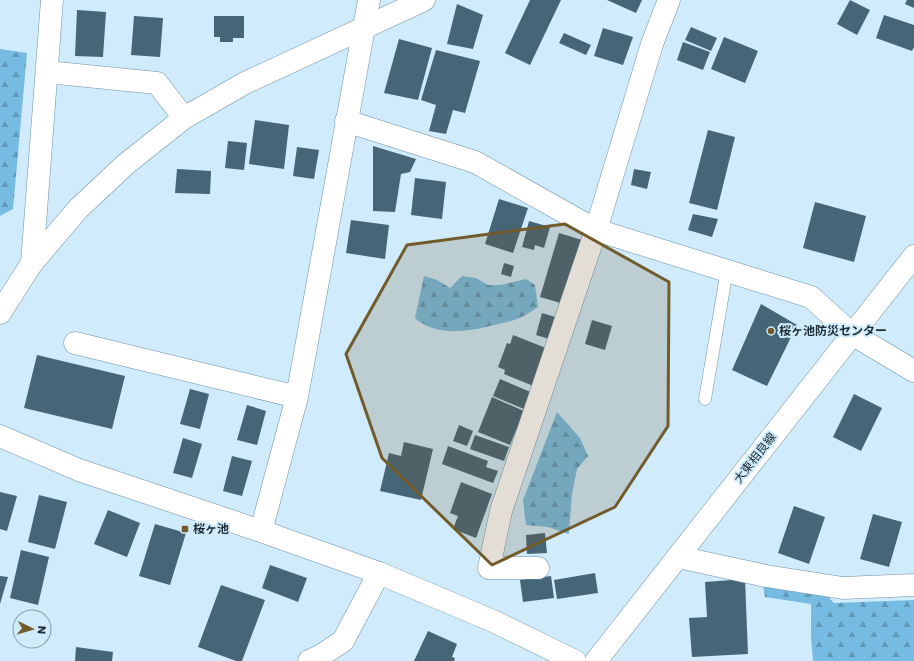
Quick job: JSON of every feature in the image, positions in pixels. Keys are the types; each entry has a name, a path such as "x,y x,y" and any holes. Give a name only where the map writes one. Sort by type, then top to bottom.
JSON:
{"street":[{"path":"32,263 52,0"},
{"path":"261,531 297,396 369,0"},
{"path":"0,313 32,263 83,204 126,164 184,118 245,83 424,0"},
{"path":"538,568 489,568 501,511 596,230 652,44 669,0"},
{"path":"47,72 157,83 184,118"},
{"path":"346,121 475,162 596,230 811,296 852,334 914,371"},
{"name":"大東相良線","path":"596,661 914,256"},
{"path":"75,343 297,396"},
{"path":"0,436 79,470 261,531 379,573 493,622 575,661"},
{"path":"678,557 766,576 843,588 914,585"},
{"path":"309,661 320,656 343,641 379,573"}],"lane":[{"path":"705,398 727,270"}],"highlighted area":[{"path":"565,224 669,282 668,426 615,507 492,565 382,458 346,354 407,245"}],"green space":[{"path":"0,49 27,53 13,209 0,216"},
{"path":"424,276 437,280 450,288 462,276 476,278 488,285 500,285 526,279 535,285 538,307 517,319 488,327 444,331 424,324 415,318"},
{"path":"557,412 580,438 588,456 577,469 572,494 569,534 548,527 526,525 523,500"},
{"path":"763,583 820,588 834,603 914,600 914,661 813,661 811,604 765,597"}],"building":[{"path":"530,0 561,0 530,65 505,53"},
{"path":"607,0 642,0 636,13"},
{"path":"850,0 870,10 857,35 837,24"},
{"path":"907,0 914,0 914,8 905,4"},
{"path":"457,4 483,15 473,49 447,44"},
{"path":"77,10 106,12 103,57 75,56"},
{"path":"884,15 914,25 914,47 912,51 876,38"},
{"path":"134,16 163,18 160,57 131,55"},
{"path":"214,16 244,16 244,38 233,38 233,42 220,42 220,37 214,37"},
{"path":"691,27 717,38 711,51 685,40"},
{"path":"603,28 633,37 623,65 594,56"},
{"path":"564,33 591,45 586,55 559,43"},
{"path":"724,37 758,51 745,83 711,69"},
{"path":"399,39 432,48 418,100 384,93"},
{"path":"683,42 710,52 703,70 677,60"},
{"path":"436,50 480,61 465,113 453,110 446,134 429,131 436,105 421,100"},
{"path":"255,120 289,125 284,169 249,164"},
{"path":"708,130 735,137 717,210 689,203"},
{"path":"228,141 247,143 244,170 225,168"},
{"path":"373,146 416,159 410,172 401,174 395,212 373,211"},
{"path":"297,147 319,150 314,179 293,176"},
{"path":"177,169 211,171 210,194 175,193"},
{"path":"634,169 651,172 647,189 631,185"},
{"path":"415,178 446,182 442,219 411,215"},
{"path":"499,199 528,208 513,253 485,244"},
{"path":"815,202 866,216 854,262 803,248"},
{"path":"693,214 718,219 712,237 688,230"},
{"path":"351,220 389,225 385,259 346,253"},
{"path":"529,221 550,227 544,248 535,245 534,250 522,247"},
{"path":"559,233 582,240 564,304 540,297"},
{"path":"504,263 514,266 511,277 501,274"},
{"path":"761,304 797,325 767,386 732,370"},
{"path":"542,313 562,319 556,341 536,335"},
{"path":"592,320 612,326 605,350 585,344"},
{"path":"513,335 551,350 536,387 504,374 505,370 498,367 507,343 510,344"},
{"path":"37,355 125,376 112,429 24,408"},
{"path":"500,379 533,393 526,410 493,396"},
{"path":"190,389 209,394 200,429 180,424"},
{"path":"854,394 882,408 861,451 833,437"},
{"path":"492,397 524,411 510,445 478,432"},
{"path":"247,405 266,411 257,445 237,440"},
{"path":"459,425 473,431 467,446 453,441"},
{"path":"475,435 509,447 504,461 470,449"},
{"path":"183,438 202,444 192,478 173,473"},
{"path":"404,442 433,449 421,500 380,491 389,453 401,456"},
{"path":"448,446 488,461 486,467 498,471 493,483 442,464"},
{"path":"232,456 252,461 242,496 223,491"},
{"path":"461,482 492,494 476,538 453,529 458,516 450,513"},
{"path":"0,492 17,496 7,531 0,529"},
{"path":"39,495 67,502 55,549 28,542"},
{"path":"794,506 825,517 809,564 778,553"},
{"path":"108,510 140,523 127,557 94,544"},
{"path":"873,514 902,522 889,567 860,559"},
{"path":"155,524 186,533 170,585 139,576"},
{"path":"545,533 547,553 527,554 526,535"},
{"path":"21,550 49,557 38,605 10,598"},
{"path":"270,565 307,578 298,602 262,588"},
{"path":"595,573 598,593 557,599 554,580"},
{"path":"0,576 8,577 0,604"},
{"path":"551,576 554,598 523,602 520,580"},
{"path":"745,579 748,654 692,657 689,618 707,617 705,582"},
{"path":"221,585 265,600 242,661 236,661 198,647"},
{"path":"428,631 457,644 452,657 455,658 454,661 414,661"},
{"path":"76,647 113,652 112,661 75,661"}],"place":[{"name":"桜ヶ池防災センター","path":"771,331"},
{"name":"桜ヶ池","path":"185,529"}]}
